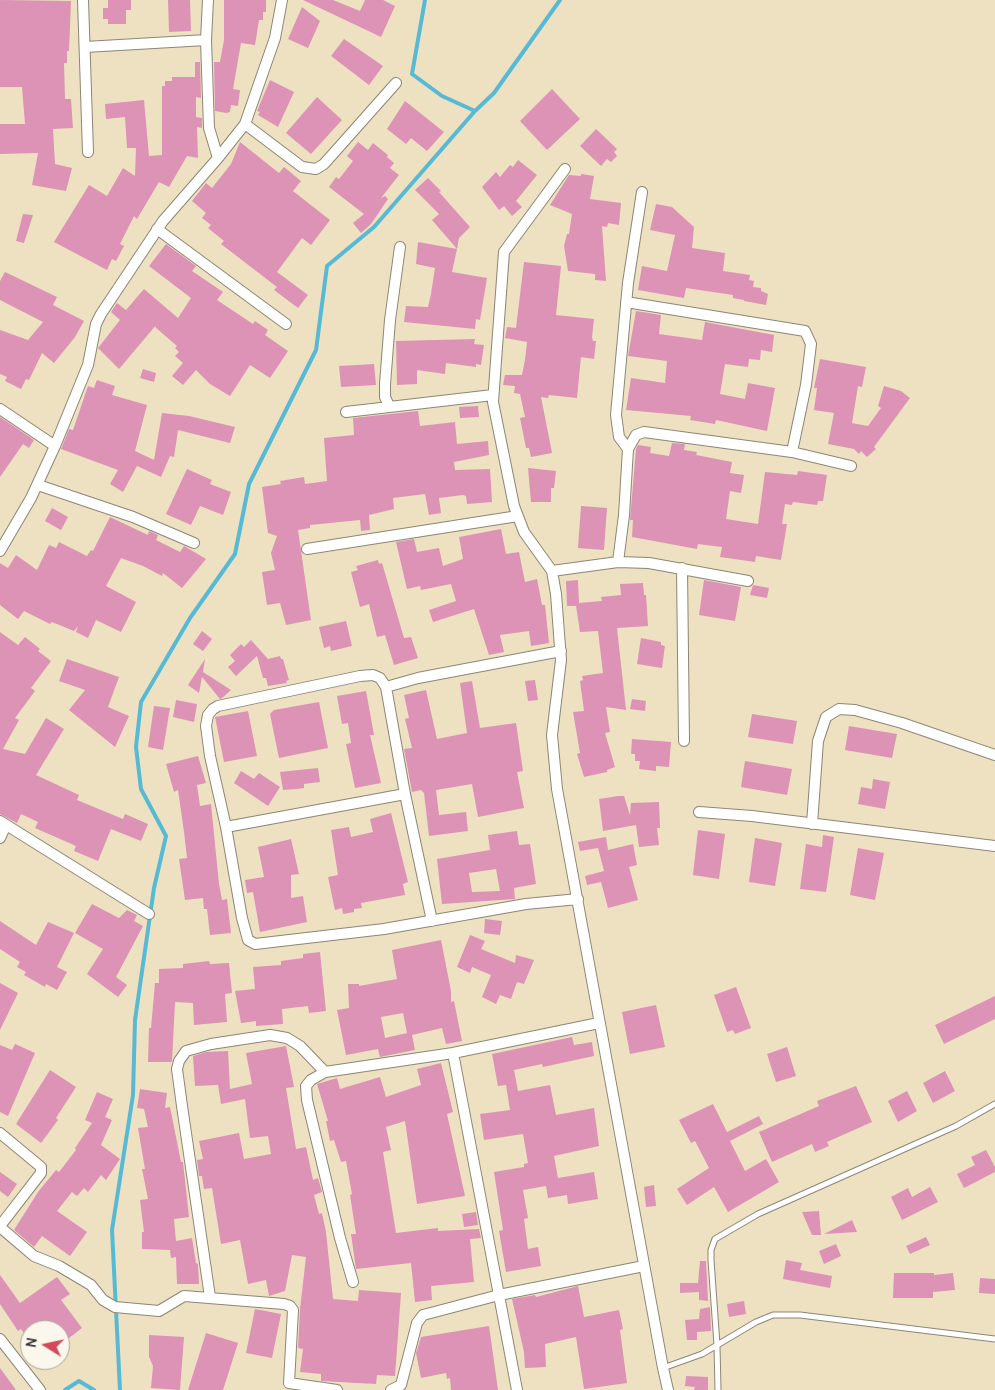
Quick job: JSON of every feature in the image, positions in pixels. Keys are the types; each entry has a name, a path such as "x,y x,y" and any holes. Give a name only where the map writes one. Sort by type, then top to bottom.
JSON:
{"street":[{"path":"83,0 88,152"},
{"path":"208,0 206,40 210,128 218,158"},
{"path":"0,551 38,485 55,446 88,365 96,324 101,314 157,229 245,124 275,38 282,0"},
{"path":"85,47 206,40"},
{"path":"245,124 302,167 316,169 324,164 396,83"},
{"path":"564,169 504,252 493,395 518,516 524,532 552,571 560,622 561,651 552,735 560,811 578,899 666,1390"},
{"path":"628,449 619,437 616,415 626,302 642,192"},
{"path":"157,229 286,324"},
{"path":"389,406 385,397 385,384 390,320 400,247"},
{"path":"626,302 805,331 811,344 806,385 792,452"},
{"path":"346,412 493,395"},
{"path":"0,408 55,446"},
{"path":"618,562 624,515 628,449 636,435 644,432 792,452 851,466"},
{"path":"38,485 132,517 194,543"},
{"path":"307,549 518,516"},
{"path":"552,571 618,562 649,563 748,581"},
{"path":"682,568 684,741"},
{"path":"386,687 418,678 561,651"},
{"path":"432,921 405,794 386,687 380,678 368,675 218,706 213,709 208,715 206,733 244,926 248,940 255,944 384,929 432,921 526,904 578,899"},
{"path":"812,824 818,741 826,717 839,709 855,710 902,723 995,755"},
{"path":"226,827 405,794"},
{"path":"699,812 995,846"},
{"path":"0,838 3,823 150,914"},
{"path":"353,1282 340,1238 307,1100 306,1086 310,1080 324,1072 453,1053 599,1023"},
{"path":"210,1297 177,1069 179,1061 186,1051 211,1044 270,1035 287,1038 300,1046 324,1072"},
{"path":"453,1053 518,1390"},
{"path":"0,1133 41,1167 41,1173 0,1227 34,1256 59,1266 91,1285 103,1300 119,1307 159,1311 184,1296 290,1306 293,1310 289,1383 337,1390"},
{"path":"391,1390 400,1384 417,1323 422,1315 499,1295 644,1266"},
{"path":"0,1339 38,1388"}],"lane":[{"path":"718,1390 711,1250 715,1239 758,1214 956,1126 995,1104"},
{"path":"663,1368 702,1354 756,1322 773,1315 800,1315 995,1339"}],"building":[{"path":"0,0 71,1 69,51 67,51 67,63 64,63 65,99 71,99 73,128 53,129 55,164 72,168 66,191 32,185 38,153 0,154 0,124 25,124 22,87 0,87"},
{"path":"108,0 131,0 131,10 126,10 126,24 108,24 108,19 103,19 103,8 108,8"},
{"path":"168,0 190,0 191,31 169,32"},
{"path":"224,0 266,0 266,12 263,12 263,20 259,20 255,45 241,43 233,89 240,90 238,106 231,105 230,112 226,113 215,111 214,62 220,62 224,40"},
{"path":"303,0 333,0 360,11 365,0 383,0 395,6 381,37"},
{"path":"302,7 320,21 308,48 288,39"},
{"path":"344,39 383,66 369,85 331,56"},
{"path":"195,62 200,62 201,98 196,97 196,117 202,118 202,128 197,127 198,158 187,156 169,187 159,182 137,219 134,216 120,244 124,246 116,261 112,259 107,270 54,242 89,185 107,196 123,168 135,176 136,148 127,148 125,117 106,119 105,104 144,100 149,156 162,155 162,86 165,86 165,81 172,81 172,77 195,77"},
{"path":"270,80 294,92 278,127 258,115 260,112 257,111"},
{"path":"552,89 580,119 547,150 520,121"},
{"path":"317,97 342,120 311,154 286,133"},
{"path":"405,101 444,132 427,151 411,138 406,144 387,129"},
{"path":"596,129 617,149 614,152 617,156 611,162 607,159 601,166 580,146"},
{"path":"240,142 279,173 284,167 301,181 293,191 330,220 311,245 302,238 277,272 308,295 298,308 274,290 277,287 221,244 224,241 208,228 211,225 202,218 206,213 192,201 206,183 212,188 231,164"},
{"path":"358,142 368,150 373,143 388,155 387,157 394,163 390,168 399,175 381,198 385,196 388,199 371,224 361,233 353,223 364,214 329,187 336,177 339,179 353,161 347,156"},
{"path":"518,160 537,175 516,201 522,207 512,216 504,206 499,210 482,187 496,172 500,177 510,165 513,167"},
{"path":"581,174 594,176 590,199 621,203 619,225 608,223 607,227 602,226 606,281 595,280 595,274 568,271 564,246 567,234 569,234 572,214 550,205 569,175 581,176"},
{"path":"428,178 470,227 459,238 457,249 432,220 439,214 415,190"},
{"path":"656,204 672,207 694,227 692,248 725,253 723,271 750,275 749,280 754,281 753,287 761,288 761,291 768,294 766,305 733,298 733,295 686,288 684,298 638,290 642,266 667,271 675,235 650,230"},
{"path":"23,214 33,215 24,243 16,241"},
{"path":"418,242 457,249 452,272 487,278 480,320 476,319 475,329 404,322 406,306 428,307 431,294 435,268 416,264"},
{"path":"166,244 196,266 192,271 223,292 217,300 253,324 255,321 268,330 265,335 288,351 270,378 250,365 230,396 210,384 196,370 183,385 172,376 183,363 175,356 179,352 175,348 177,346 155,327 157,324 119,369 98,348 120,320 111,312 117,303 126,310 144,289 178,318 191,298 149,266"},
{"path":"524,262 561,266 556,315 594,319 592,337 593,341 596,341 594,359 581,357 577,398 549,395 548,398 541,397 552,453 531,457 529,448 526,448 520,418 525,417 520,394 514,393 515,386 503,385 505,375 522,375 525,360 527,342 505,338 507,327 516,328"},
{"path":"5,272 57,297 53,305 84,321 75,337 54,363 42,353 29,380 26,379 21,389 5,381 7,377 0,374 0,330 28,340 43,322 0,300 0,281"},
{"path":"636,311 661,315 659,334 702,340 705,322 774,335 772,352 761,350 760,360 749,359 748,367 725,364 720,394 745,399 748,383 775,388 767,431 716,420 715,424 690,420 691,416 626,410 631,378 665,383 667,361 628,356"},
{"path":"475,339 474,344 484,345 481,365 476,364 476,367 446,363 445,374 417,370 417,384 397,385 396,341"},
{"path":"820,359 866,367 862,387 858,386 852,423 868,426 881,408 878,406 884,386 901,391 910,398 874,447 876,449 867,457 861,451 859,454 854,449 828,444 834,413 814,410 817,388 814,388"},
{"path":"374,364 376,385 341,387 339,366"},
{"path":"143,369 156,373 154,382 140,378"},
{"path":"97,380 115,386 112,395 147,405 135,451 154,460 162,413 189,416 235,427 230,443 178,430 174,457 170,456 161,477 137,466 123,492 110,484 118,470 61,449 69,429 73,430 88,386 94,388"},
{"path":"478,406 479,417 460,418 459,407"},
{"path":"418,411 420,426 455,422 457,444 488,441 489,455 454,462 455,470 490,469 492,502 467,504 466,496 463,495 439,498 441,513 429,515 425,494 393,498 394,509 369,515 370,530 361,531 360,520 310,525 310,528 298,530 311,620 286,625 280,603 267,605 262,572 275,570 271,553 277,536 268,533 262,487 281,484 280,481 304,477 305,484 327,481 324,438 354,435 353,418"},
{"path":"0,417 34,440 29,448 23,444 0,477"},
{"path":"672,443 685,444 684,450 697,452 696,455 732,462 730,473 744,475 741,493 730,491 726,519 758,524 765,472 797,475 798,471 827,475 823,501 818,501 817,505 793,502 792,505 785,504 782,524 787,524 781,560 756,556 755,562 720,557 722,547 698,544 697,549 632,537 633,520 630,520 636,449 638,445 651,447 650,453 669,456"},
{"path":"528,468 556,471 554,488 551,488 551,502 531,502"},
{"path":"187,469 212,480 210,484 231,492 223,515 200,506 191,525 166,514"},
{"path":"581,506 607,508 604,550 578,548"},
{"path":"52,508 68,517 61,530 45,521"},
{"path":"110,517 148,535 149,531 158,535 156,540 180,552 184,546 206,559 182,588 163,573 162,576 143,566 121,558 106,586 136,602 121,632 96,620 88,638 76,632 78,626 74,631 52,622 50,624 24,611 18,619 0,605 0,563 8,568 16,555 37,570 49,545 56,548 59,542 87,556 91,550 93,551"},
{"path":"501,529 506,554 519,552 525,582 537,579 542,605 545,605 549,643 531,646 529,631 500,635 504,652 489,655 474,609 433,622 429,610 456,601 451,584 421,590 420,586 407,589 396,542 414,539 417,552 439,548 443,566 463,559 459,537"},
{"path":"378,560 379,564 382,563 404,638 411,637 418,658 394,665 385,635 377,637 369,604 360,607 351,572 358,570 356,566"},
{"path":"578,580 579,603 602,601 601,597 621,595 620,584 643,583 644,595 646,595 648,626 617,628 626,710 606,707 610,732 605,733 615,767 607,770 607,772 584,777 577,754 580,753 573,712 584,711 580,681 583,680 582,676 603,673 598,631 580,632 576,606 567,606 566,581"},
{"path":"704,580 741,587 735,621 699,615"},
{"path":"753,585 769,588 767,598 750,595"},
{"path":"346,621 352,646 331,651 330,646 324,648 319,627"},
{"path":"202,631 212,639 203,651 193,644"},
{"path":"0,632 18,645 25,637 51,661 31,688 35,691 15,718 19,720 3,749 25,754 46,718 64,729 36,775 79,795 77,800 123,819 125,814 148,824 141,841 111,829 98,861 74,851 76,846 35,828 38,822 21,814 17,823 0,814"},
{"path":"641,638 661,642 661,645 665,646 662,668 637,664"},
{"path":"251,640 268,659 280,656 283,659 289,680 286,681 287,683 268,686 266,678 263,678 257,656 236,676 228,667 235,661 230,655 241,644 244,647"},
{"path":"67,659 119,677 108,707 129,716 115,747 69,710 85,690 59,681"},
{"path":"205,659 203,672 231,690 220,699 202,677 199,693 188,685"},
{"path":"535,680 538,700 528,701 525,681"},
{"path":"472,681 480,728 516,723 523,771 517,772 524,808 478,817 472,784 436,790 439,815 466,812 468,831 429,836 424,793 421,790 412,792 404,749 412,748 405,719 409,718 404,695 426,690 437,739 467,733 460,683"},
{"path":"366,691 374,735 370,735 381,783 355,788 346,744 351,743 348,723 342,724 337,696"},
{"path":"632,699 646,701 645,711 630,709"},
{"path":"176,700 197,704 194,722 173,717"},
{"path":"319,702 328,748 279,758 270,714 274,710"},
{"path":"154,706 170,708 163,750 148,747"},
{"path":"248,711 257,756 224,762 215,717"},
{"path":"752,714 797,721 793,744 748,737"},
{"path":"849,726 897,734 892,758 845,750"},
{"path":"632,739 671,742 669,767 656,766 656,771 639,769 640,761 635,761 635,754 631,754"},
{"path":"198,756 206,783 197,785 200,806 211,804 219,884 222,900 227,899 231,933 210,935 207,909 204,909 203,898 185,900 179,859 187,858 184,832 178,790 174,792 166,764"},
{"path":"745,761 792,769 787,795 741,787"},
{"path":"318,768 320,782 304,784 304,788 283,790 280,772"},
{"path":"241,771 254,779 259,773 280,787 268,806 234,783"},
{"path":"873,779 890,782 885,809 858,804 861,787 872,789"},
{"path":"624,796 630,815 631,803 659,802 660,828 657,828 659,845 639,847 636,825 603,831 599,799"},
{"path":"391,813 408,882 403,884 405,895 361,903 362,908 354,909 354,912 343,914 342,908 335,910 328,877 338,875 331,830 349,827 351,837 373,832 370,819"},
{"path":"698,830 725,834 719,879 693,875"},
{"path":"517,831 519,845 530,844 536,884 514,888 515,899 442,904 437,859 490,850 488,835","holes":["496,869 500,891 472,892 469,873"]},
{"path":"823,835 834,837 826,892 800,889 806,844 822,847"},
{"path":"606,837 608,850 633,844 637,865 629,867 638,900 608,908 601,882 587,885 585,876 604,871 598,848 580,851 578,842"},
{"path":"755,838 782,843 775,886 749,882"},
{"path":"291,839 299,874 291,875 291,898 303,896 307,922 260,932 253,892 247,893 245,880 264,877 258,847"},
{"path":"858,848 884,853 875,900 850,895"},
{"path":"92,904 119,918 127,910 137,915 134,921 143,926 116,977 127,985 118,997 87,974 103,949 75,933"},
{"path":"485,919 502,921 500,935 484,933"},
{"path":"0,921 36,945 48,922 74,933 57,967 67,972 57,990 46,984 45,987 24,975 26,972 17,967 20,962 0,949"},
{"path":"470,935 485,941 481,949 515,963 516,955 534,960 524,984 517,982 511,999 500,995 496,1004 482,997 491,975 472,967 470,973 457,967"},
{"path":"441,940 451,991 451,1002 454,1001 462,1041 446,1044 442,1028 412,1035 415,1050 380,1057 378,1049 346,1055 337,1010 349,1008 348,984 359,984 359,986 397,979 392,950","holes":["403,1013 407,1033 385,1038 381,1017"]},
{"path":"320,952 326,1011 309,1013 308,1006 282,1009 283,1024 256,1026 256,1021 241,1023 235,991 255,989 253,967 281,965 281,961 303,958 303,954"},
{"path":"209,961 210,964 229,963 232,993 225,994 227,1022 194,1025 193,1003 175,1002 172,1062 148,1062 149,1028 151,1028 155,983 159,983 159,969 183,968 183,964"},
{"path":"0,983 18,993 0,1030"},
{"path":"736,987 751,1028 735,1034 733,1030 727,1032 714,995"},
{"path":"995,996 995,1019 944,1044 935,1025"},
{"path":"656,1005 665,1047 630,1054 622,1012"},
{"path":"572,1037 574,1045 592,1042 594,1056 543,1067 542,1064 514,1070 518,1091 550,1085 556,1115 594,1108 599,1146 554,1156 558,1178 594,1172 598,1199 568,1204 567,1195 548,1198 546,1186 523,1190 528,1218 524,1219 528,1249 538,1247 541,1266 506,1272 499,1231 503,1230 494,1172 524,1167 524,1164 528,1163 523,1134 484,1140 480,1114 510,1110 506,1085 498,1086 492,1054"},
{"path":"15,1044 35,1053 8,1116 0,1112 0,1045 12,1050"},
{"path":"286,1046 294,1087 286,1088 296,1149 306,1147 313,1180 318,1178 322,1192 314,1195 319,1214 322,1213 326,1232 333,1299 358,1301 359,1290 401,1293 395,1376 377,1375 376,1384 321,1381 321,1374 300,1372 303,1349 298,1348 300,1309 306,1257 292,1255 285,1291 269,1296 266,1280 248,1284 240,1240 221,1244 212,1188 204,1189 202,1176 199,1176 197,1160 203,1159 199,1141 239,1133 244,1159 271,1154 268,1136 250,1138 245,1099 221,1104 218,1085 195,1086 193,1056 206,1052 228,1051 230,1089 252,1084 246,1053"},
{"path":"787,1047 796,1076 776,1082 767,1054"},
{"path":"441,1063 453,1112 447,1114 465,1196 417,1204 405,1121 386,1127 391,1150 383,1152 396,1233 438,1228 438,1231 479,1229 481,1238 470,1239 474,1282 431,1286 432,1300 415,1302 411,1263 356,1269 351,1234 356,1234 346,1161 341,1162 334,1140 330,1141 326,1121 328,1121 317,1084 337,1078 340,1089 380,1077 386,1097 421,1085 417,1069"},
{"path":"50,1070 76,1087 56,1118 58,1120 41,1143 16,1124"},
{"path":"945,1071 955,1091 933,1103 923,1083"},
{"path":"856,1086 872,1122 827,1142 829,1146 815,1152 812,1144 772,1162 759,1132 819,1106 817,1101"},
{"path":"140,1089 167,1093 165,1108 170,1107 181,1162 183,1162 189,1217 174,1219 176,1241 192,1238 196,1263 198,1264 199,1284 177,1284 176,1257 171,1258 170,1250 142,1249 142,1232 144,1232 140,1200 148,1199 142,1169 145,1169 138,1128 148,1127 144,1109 137,1108"},
{"path":"907,1091 917,1111 898,1122 888,1101"},
{"path":"97,1092 113,1099 105,1117 112,1120 101,1145 120,1159 106,1180 101,1175 88,1192 84,1188 77,1196 72,1192 57,1211 87,1232 70,1256 42,1236 34,1247 14,1230 38,1192 56,1170 59,1172 76,1150 75,1148 92,1123 85,1120"},
{"path":"713,1104 727,1132 759,1116 763,1124 730,1141 745,1171 766,1159 779,1182 728,1212 714,1187 687,1205 677,1189 709,1168 695,1141 691,1143 679,1120"},
{"path":"986,1150 995,1167 995,1172 964,1188 957,1174 975,1165 971,1157"},
{"path":"0,1172 17,1184 8,1197 0,1191"},
{"path":"654,1185 656,1206 646,1207 644,1187"},
{"path":"930,1187 938,1202 902,1220 891,1197 908,1188 912,1197"},
{"path":"819,1211 821,1235 812,1235 802,1212"},
{"path":"476,1212 478,1225 464,1227 462,1214"},
{"path":"852,1220 857,1232 824,1234"},
{"path":"926,1237 930,1245 910,1254 906,1246"},
{"path":"836,1244 841,1256 824,1264 819,1251"},
{"path":"786,1260 802,1263 800,1270 832,1276 830,1288 783,1279"},
{"path":"700,1261 706,1261 708,1301 699,1300 699,1292 680,1293 680,1283 698,1283"},
{"path":"894,1273 934,1273 934,1275 953,1273 955,1290 933,1292 933,1298 893,1298"},
{"path":"0,1275 20,1303 57,1277 70,1294 61,1300 82,1328 70,1337 70,1320 20,1320 20,1330 18,1331 0,1304"},
{"path":"980,1278 995,1279 995,1294 979,1293"},
{"path":"578,1286 584,1317 619,1310 623,1329 620,1330 627,1383 584,1389 576,1337 545,1344 546,1367 525,1368 524,1352 512,1299 535,1295 536,1297"},
{"path":"744,1301 746,1314 729,1317 727,1304"},
{"path":"710,1307 711,1331 697,1332 697,1340 687,1340 685,1320 699,1319 700,1309"},
{"path":"255,1309 281,1314 272,1358 246,1353"},
{"path":"489,1326 498,1390 451,1390 450,1378 447,1379 446,1373 421,1378 416,1353 421,1337"},
{"path":"206,1333 238,1343 223,1390 188,1390"},
{"path":"149,1335 184,1337 180,1390 151,1388 153,1366 149,1357"},
{"path":"0,1368 11,1383 16,1390 0,1390"},
{"path":"686,1376 708,1377 708,1390 694,1390 695,1387 685,1386"}],"waterway":[{"path":"425,0 412,74 442,96 475,111"},
{"path":"120,1390 112,1230 133,1095 135,1020 154,888 166,836 141,789 136,747 141,702 190,618 235,554 249,484 316,350 327,266 374,227 475,111 494,93 560,0"},
{"path":"65,1390 79,1381 94,1390"}]}
